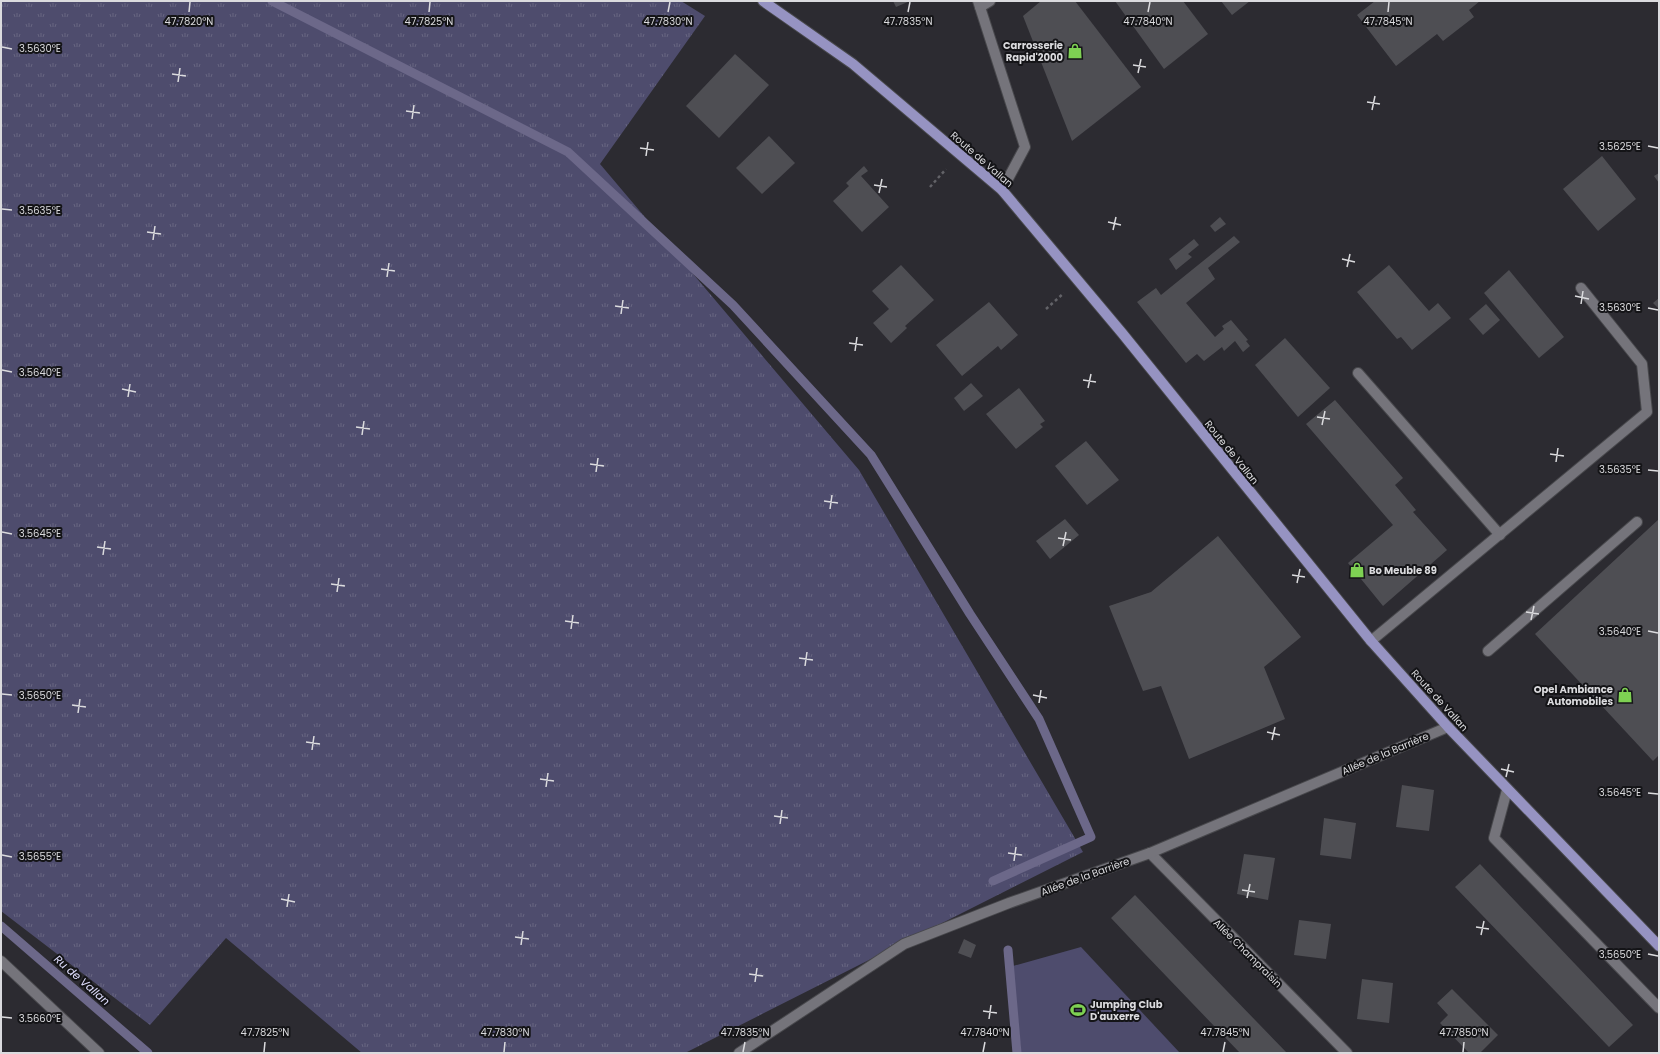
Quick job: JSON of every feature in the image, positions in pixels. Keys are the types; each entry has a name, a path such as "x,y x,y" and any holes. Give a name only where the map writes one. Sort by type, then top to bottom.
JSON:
{"main road":[{"name":"Route de Vallan","path":"763,1 852,64 1002,190 1117,328 1371,641 1507,790 1659,946"}],"street":[{"path":"990,1 979,4 1025,147 1002,190"},
{"path":"1371,641 1647,412 1642,364 1581,288"},
{"path":"1358,373 1500,535"},
{"path":"1488,651 1637,522"},
{"name":"Allée de la Barrière","path":"739,1053 904,944 1009,903 1150,852 1448,727"},
{"path":"1507,790 1494,838 1659,1008"},
{"name":"Allée Champraisin","path":"1150,852 1347,1053"},
{"path":"1,961 99,1053"}],"path":[{"path":"930,187 948,166"},
{"path":"1046,309 1067,290"}],"green space":[{"path":"1,1 681,1 705,16 600,164 859,470 1083,852 685,1053 362,1053 226,938 150,1025 1,911"},
{"name":"Jumping Club D'auxerre","path":"1081,947 1180,1053 1021,1053 1013,966"}],"building":[{"path":"893,1 910,1 896,7"},
{"name":"Carrosserie Rapid'2000","path":"1041,1 1075,1 1141,87 1072,141 1023,16"},
{"path":"1115,1 1183,1 1208,34 1164,69"},
{"path":"1221,1 1250,1 1232,15"},
{"path":"1375,1 1480,1 1469,10 1474,17 1443,41 1437,34 1396,66 1357,15"},
{"path":"735,54 769,85 719,138 686,106"},
{"path":"769,136 795,163 762,194 736,168"},
{"path":"1602,156 1636,199 1598,231 1563,189"},
{"path":"864,166 868,171 861,176 889,207 862,232 833,201 849,186 846,183"},
{"path":"1659,173 1659,183 1654,176"},
{"path":"1220,217 1226,224 1215,232 1210,226"},
{"path":"1234,236 1240,242 1208,268 1215,279 1186,303 1215,337 1224,329 1222,326 1231,320 1248,340 1246,341 1250,346 1243,352 1235,341 1224,351 1222,347 1204,361 1197,354 1186,363 1137,302 1156,288 1161,295"},
{"path":"1194,239 1199,245 1188,254 1192,257 1176,270 1169,259"},
{"path":"901,265 934,300 905,326 907,328 891,343 873,323 889,309 872,291"},
{"path":"1389,265 1429,311 1438,303 1451,318 1412,350 1401,337 1397,339 1357,292"},
{"path":"1509,270 1564,337 1539,358 1484,293"},
{"path":"1659,298 1659,309 1653,303"},
{"path":"989,302 1018,335 1001,350 998,346 962,376 936,345"},
{"path":"1486,304 1500,320 1483,335 1469,319"},
{"path":"1285,338 1330,388 1298,417 1255,365"},
{"path":"971,383 983,396 964,411 954,398"},
{"path":"1019,388 1045,421 1040,424 1043,427 1016,449 986,414"},
{"path":"1335,400 1403,478 1395,485 1416,510 1413,512 1447,550 1383,606 1348,563 1393,525 1306,424"},
{"path":"1086,441 1119,480 1087,505 1055,466"},
{"path":"1065,519 1079,535 1050,559 1036,541"},
{"name":"Opel Ambiance Automobiles","path":"1659,519 1659,755 1653,761 1535,634"},
{"path":"1218,536 1301,637 1264,667 1285,719 1189,759 1161,686 1143,691 1109,606 1151,592"},
{"path":"1402,785 1434,790 1429,831 1396,827"},
{"path":"1324,818 1356,823 1351,859 1320,855"},
{"path":"1244,854 1275,858 1268,900 1237,894"},
{"path":"1480,864 1633,1025 1609,1047 1455,887"},
{"path":"1135,895 1287,1053 1240,1053 1111,918"},
{"path":"1299,920 1331,924 1326,959 1294,955"},
{"path":"964,939 976,945 971,958 958,953"},
{"path":"1362,979 1393,983 1389,1023 1357,1019"},
{"path":"1452,989 1498,1035 1480,1053 1469,1053 1440,1023 1448,1015 1437,1003"}],"waterway":[{"path":"272,1 568,152 733,305 871,455 970,614 1039,719 1091,837 993,881"},
{"name":"Ru de Vallan","path":"1,926 148,1053"},
{"path":"1008,950 1017,1053"}],"place":[{"name":"Carrosserie Rapid'2000","path":"1075,51"},
{"name":"Bo Meuble 89","path":"1357,570"},
{"name":"Opel Ambiance Automobiles","path":"1625,695"},
{"name":"Jumping Club D'auxerre","path":"1078,1010"}]}
